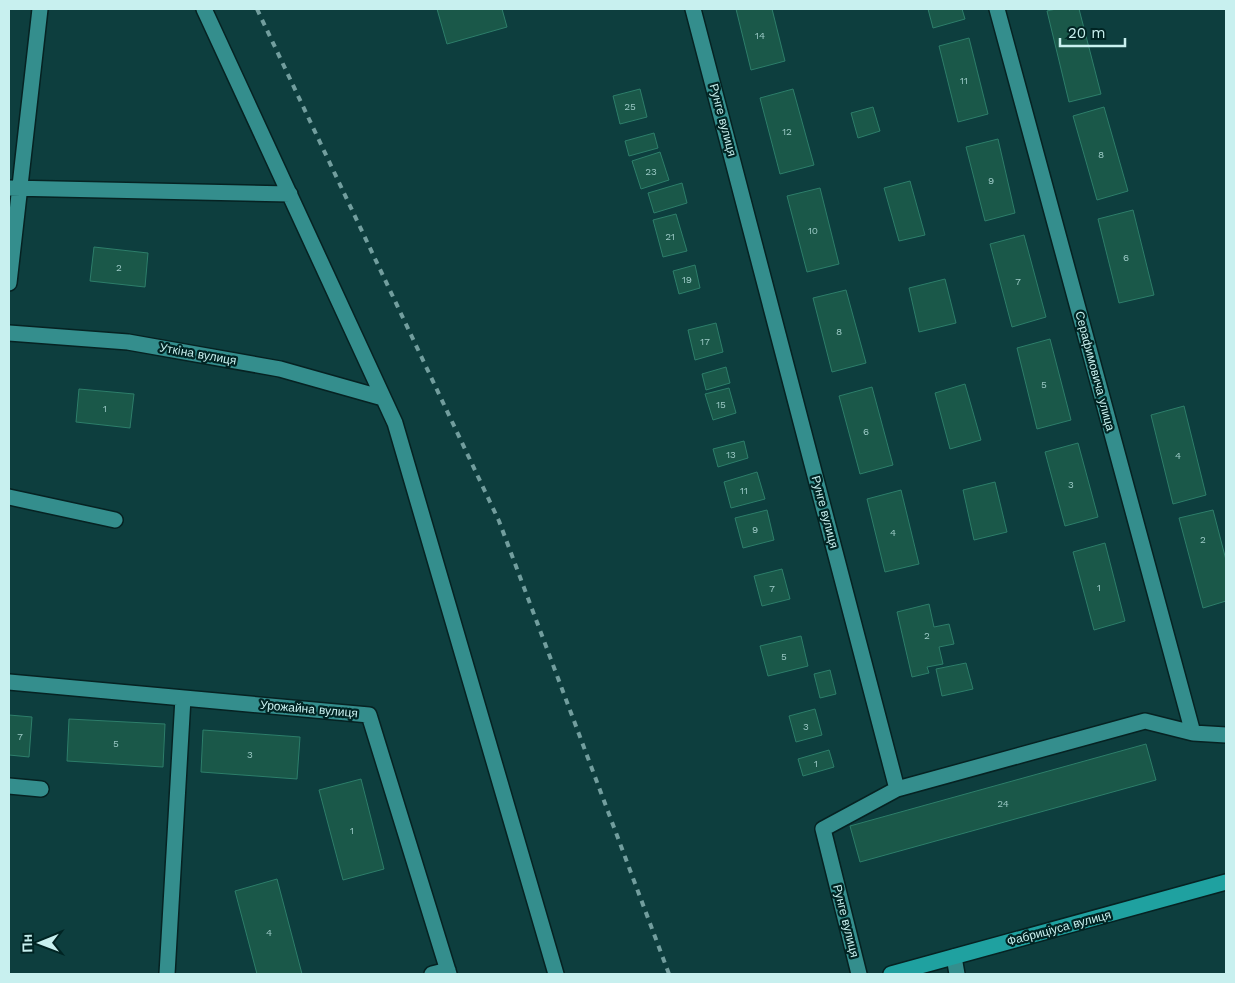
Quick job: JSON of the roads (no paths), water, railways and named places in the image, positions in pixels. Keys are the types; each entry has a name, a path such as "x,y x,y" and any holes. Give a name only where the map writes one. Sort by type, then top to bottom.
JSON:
{"main road":[{"name":"Фабриціуса вулиця","path":"891,974 1226,882"}],"street":[{"path":"9,283 14,188 40,9"},
{"path":"204,9 397,432 556,974"},
{"name":"Рунге вулиця","path":"693,9 898,789 823,829 859,974"},
{"name":"Серафимовича улица","path":"997,9 1192,733"},
{"path":"14,188 290,194"},
{"name":"Уткiна вулиця","path":"9,332 138,343 280,369 383,398"},
{"path":"9,497 115,520"},
{"name":"Урожайна вулиця","path":"9,682 369,715 448,972"},
{"path":"167,974 183,698"},
{"path":"898,789 1145,721 1192,733 1226,735"},
{"path":"9,786 41,789"},
{"path":"954,957 956,974"},
{"path":"432,974 448,972"}],"railway":[{"path":"257,9 499,521 669,974"}]}
